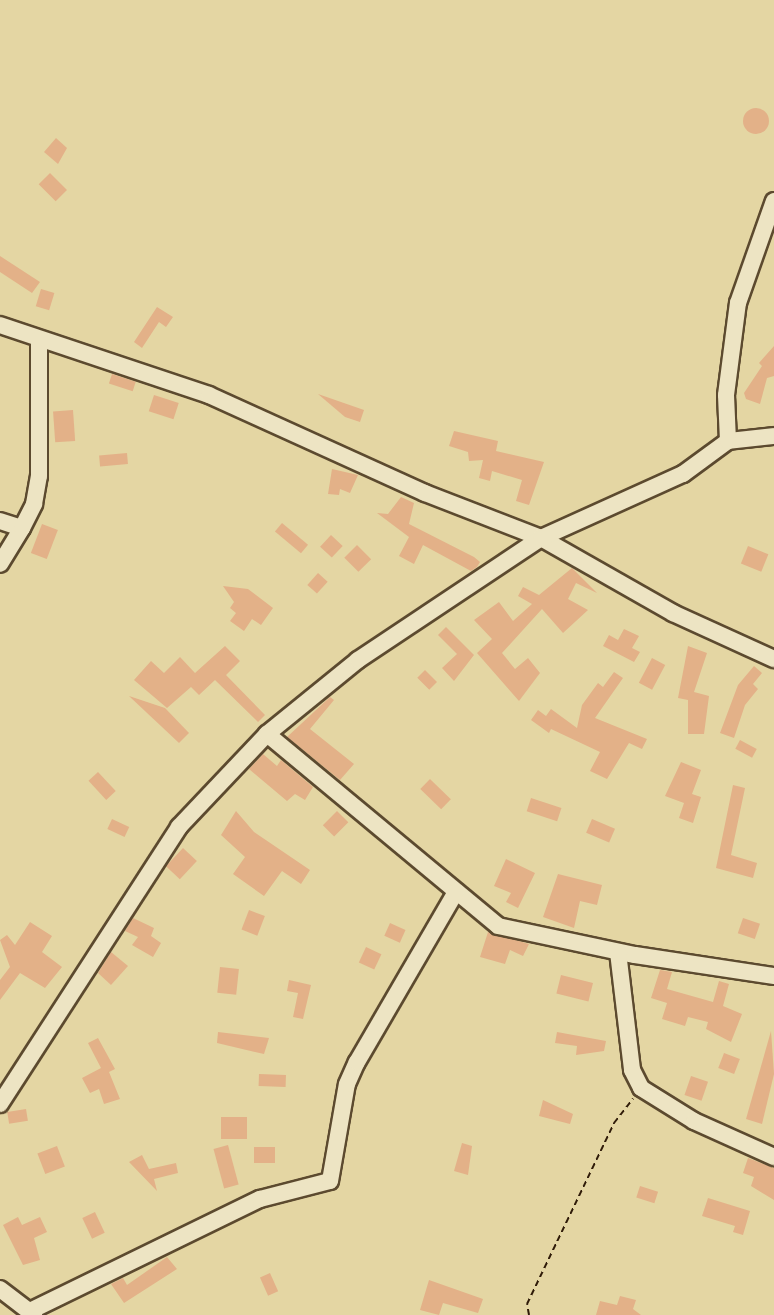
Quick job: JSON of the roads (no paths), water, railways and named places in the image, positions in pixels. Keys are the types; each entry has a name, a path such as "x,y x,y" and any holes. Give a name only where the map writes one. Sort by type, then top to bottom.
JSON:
{"street":[{"path":"728,441 726,395 732,334 748,264 769,226 774,201"},
{"path":"0,325 209,395 425,493 541,538 673,613 774,659"},
{"path":"0,564 34,504 39,476 39,339"},
{"path":"0,1104 179,827 267,734 358,660 541,538 683,474 728,441 774,436"},
{"path":"0,521 22,528"},
{"path":"267,734 498,926 618,952 774,976"},
{"path":"0,1289 32,1313 260,1199 330,1181 352,1073 456,892"},
{"path":"618,952 632,1070 641,1088 694,1121 774,1157"}]}
